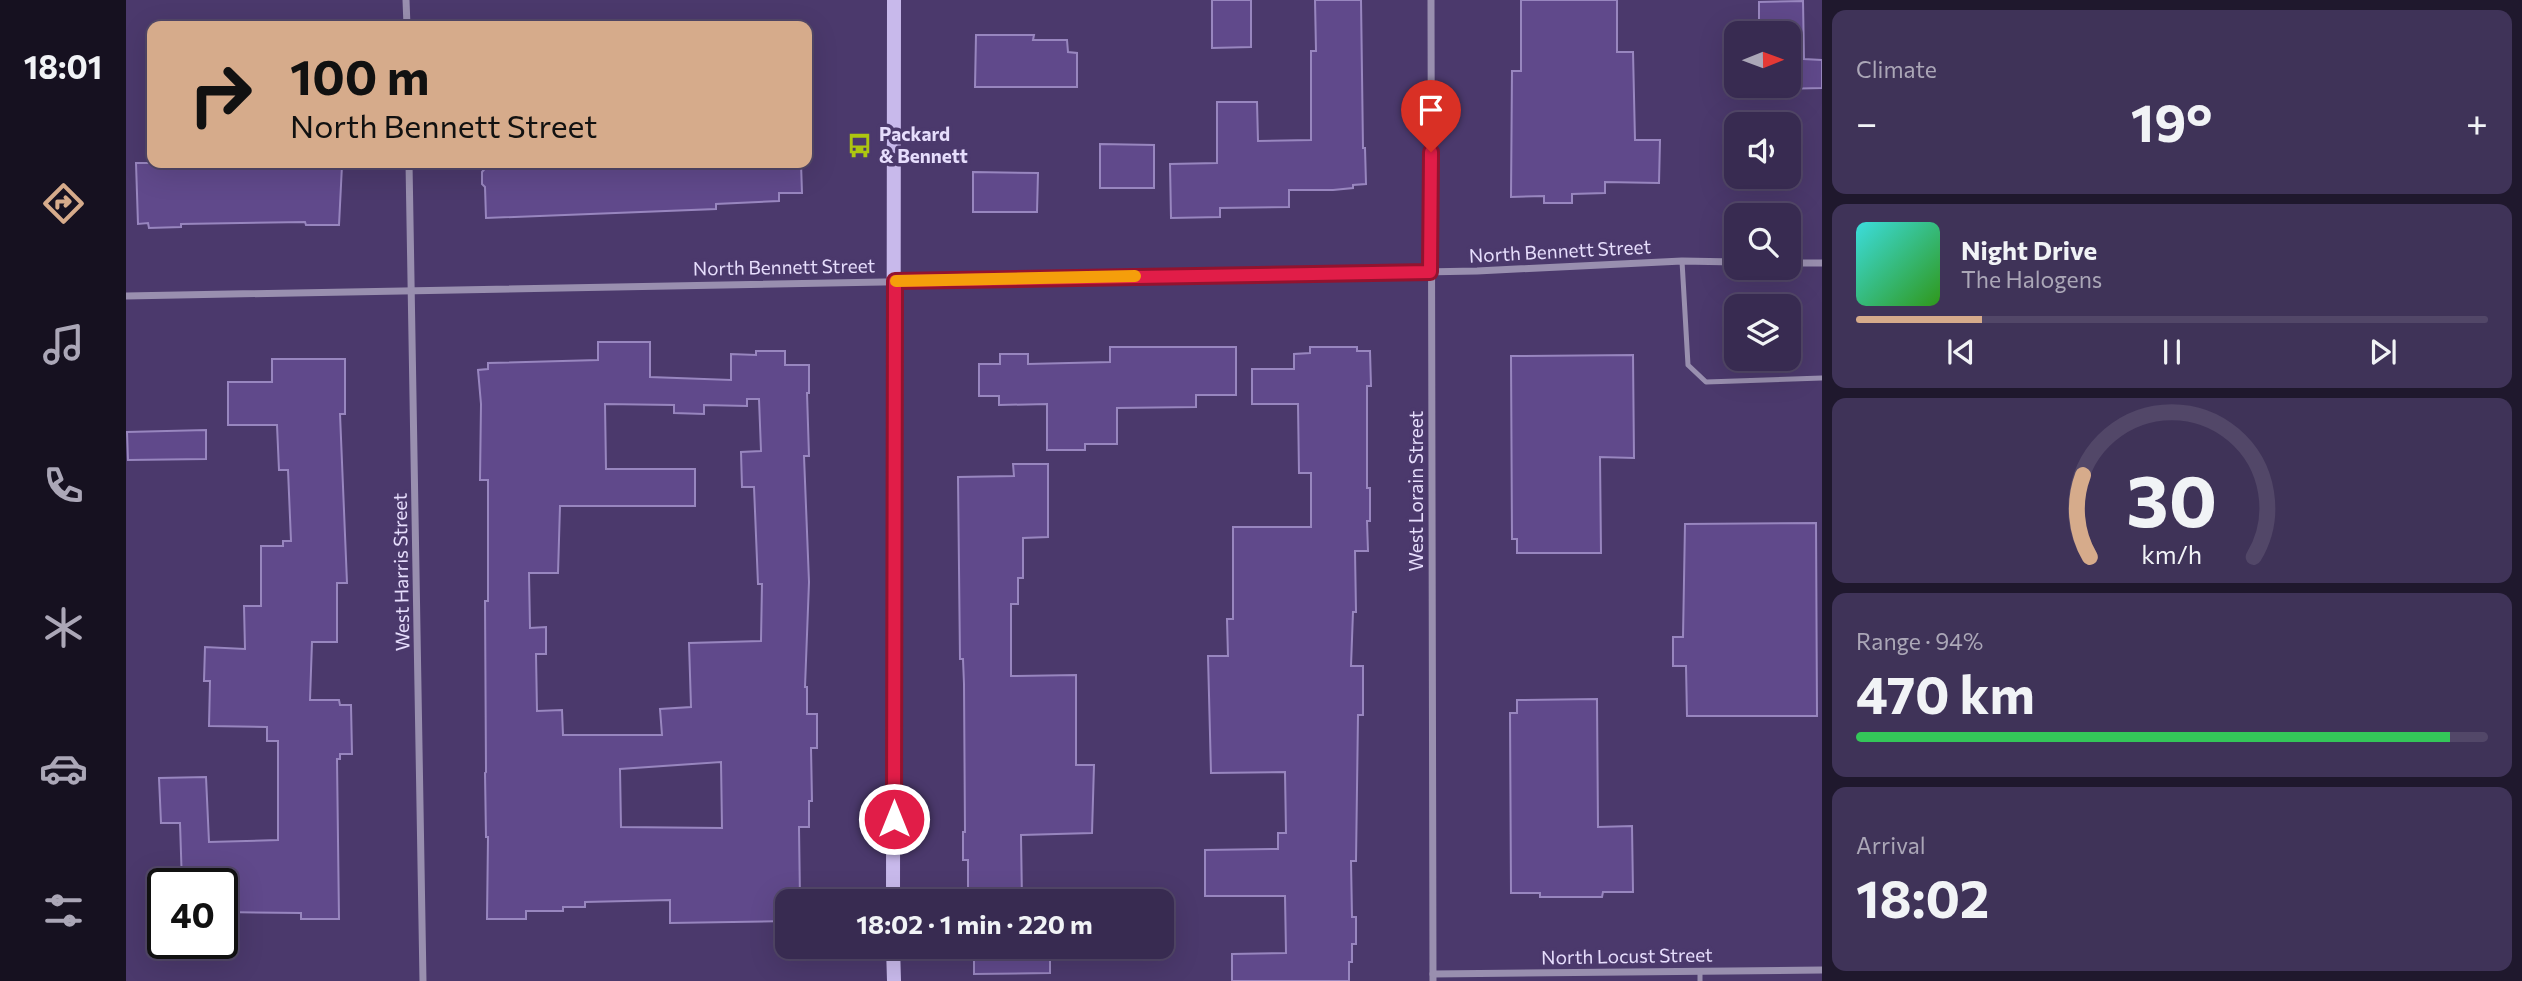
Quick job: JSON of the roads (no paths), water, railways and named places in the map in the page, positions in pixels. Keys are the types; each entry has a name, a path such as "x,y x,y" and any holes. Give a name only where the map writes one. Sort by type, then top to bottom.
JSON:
{"street":[{"path":"406,0 407,21"},
{"path":"893,889 894,0"},
{"name":"West Lorain Street","path":"1431,0 1433,978"},
{"name":"West Harris Street","path":"409,168 424,981"},
{"name":"North Bennett Street","path":"126,296 1430,272 1682,261 1724,262"},
{"path":"1801,263 1822,263"},
{"path":"893,959 894,981"},
{"name":"North Locust Street","path":"1433,978 1822,970"}],"lane":[{"path":"1682,261 1688,365 1706,382 1822,378"},
{"path":"1700,971 1700,981"}],"place":[{"name":"Packard & Bennett","path":"859,145"}]}
